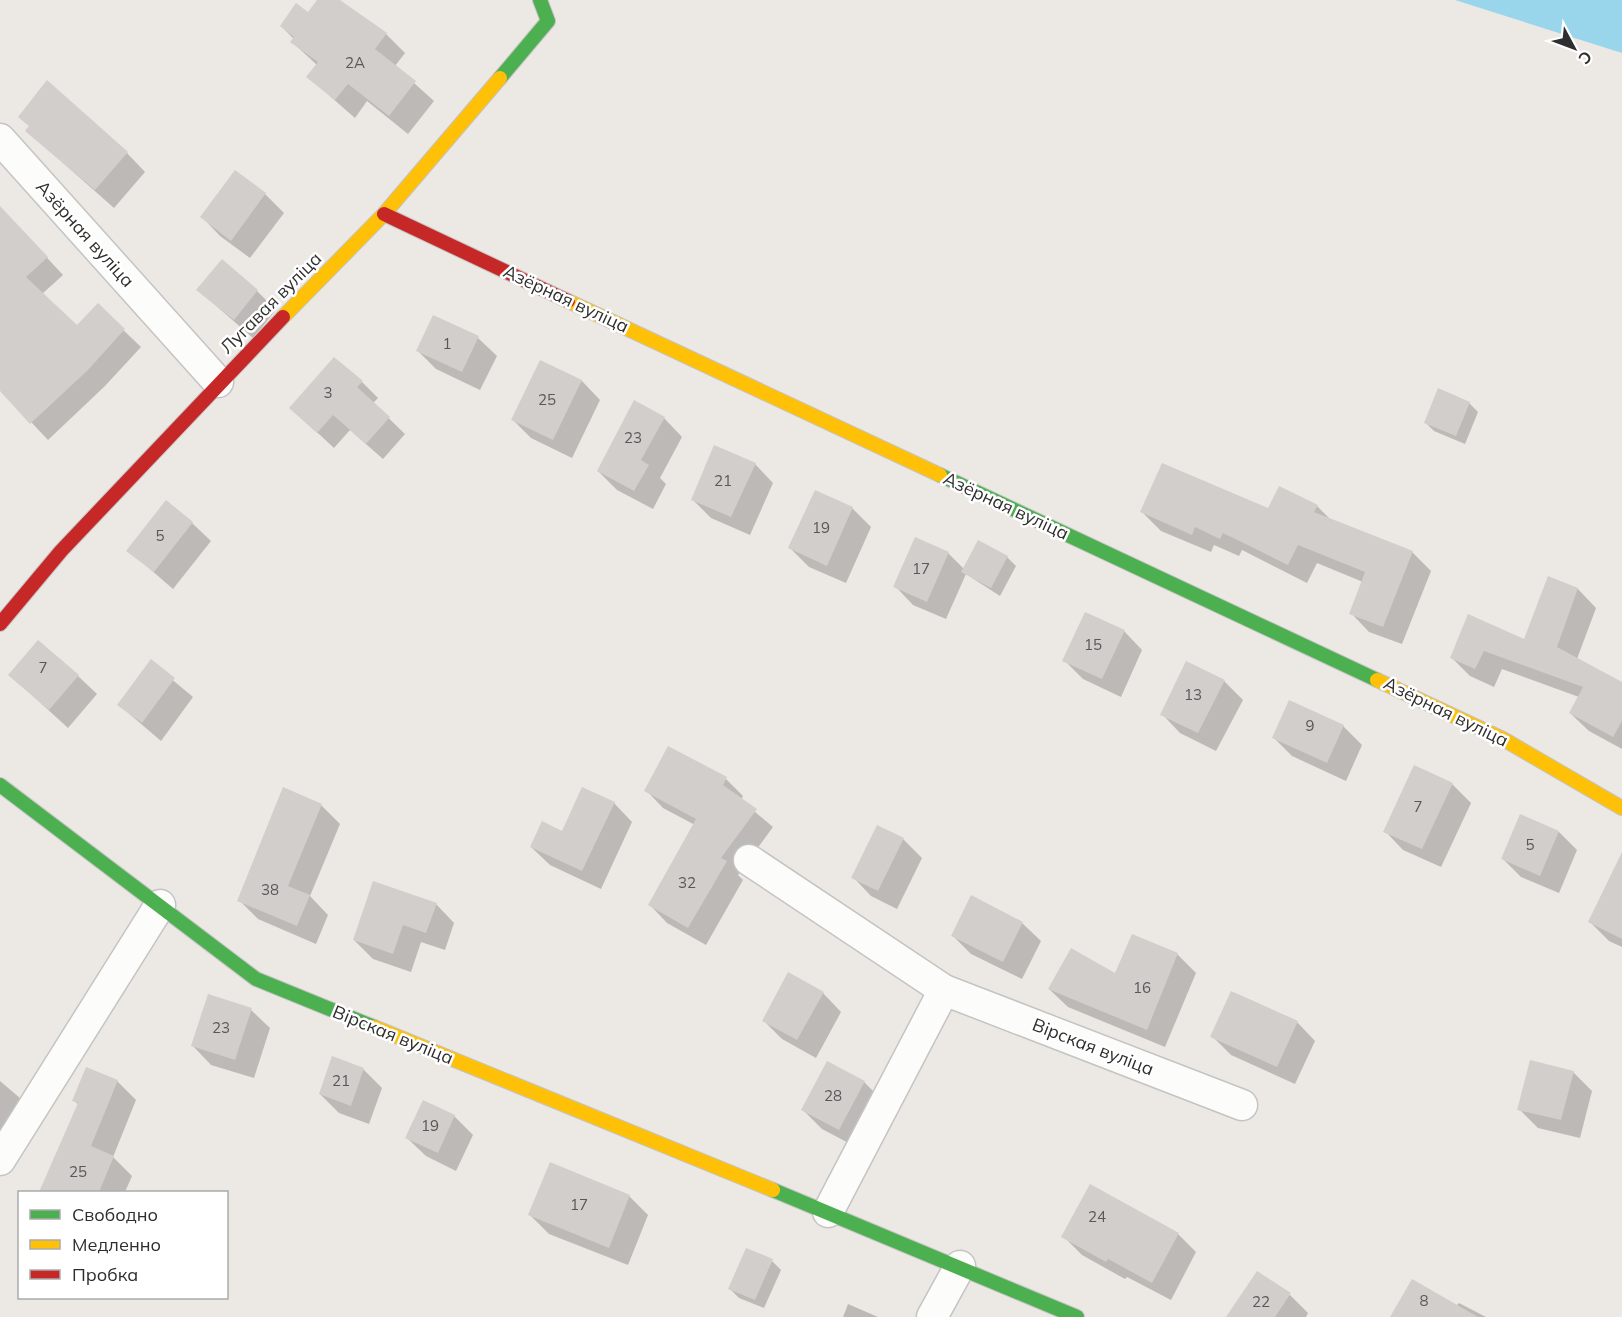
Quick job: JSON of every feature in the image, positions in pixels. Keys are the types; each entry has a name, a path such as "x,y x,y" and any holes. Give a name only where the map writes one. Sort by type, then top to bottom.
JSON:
{"street":[{"name":"Лугавая вуліца","path":"0,624 61,551 218,382 384,214 548,21 540,0"},
{"name":"Азёрная вуліца","path":"0,140 218,382"},
{"name":"Азёрная вуліца","path":"384,214 1503,739 1622,808"},
{"name":"Вірская вуліца","path":"0,785 256,979 960,1266 1077,1317"},
{"name":"Вірская вуліца","path":"749,860 944,990 1242,1105"},
{"path":"0,1160 160,905"},
{"path":"828,1212 944,990"},
{"path":"932,1317 960,1266"}],"water":[{"path":"1455,0 1622,0 1622,53"}],"building":[{"path":"317,0 340,0 387,33 375,49 416,81 389,116 348,84 335,100 306,77 318,62 290,42 294,37 280,26 296,3 308,12"},
{"path":"47,80 128,152 95,190 25,131 29,126 18,117"},
{"path":"235,170 266,193 231,241 200,217"},
{"path":"0,206 48,257 26,277 77,325 98,303 125,329 88,370 30,424 0,391"},
{"path":"222,259 258,290 234,320 196,290"},
{"path":"433,315 479,336 462,372 416,351"},
{"path":"334,357 363,381 357,387 390,417 366,444 333,415 317,433 289,408"},
{"path":"540,360 582,380 553,440 511,420"},
{"path":"1438,388 1470,402 1456,436 1424,423"},
{"path":"634,400 665,417 641,460 649,465 634,491 597,471"},
{"path":"714,445 756,463 731,517 691,500"},
{"path":"1162,463 1268,508 1279,486 1318,505 1314,512 1413,551 1383,627 1349,614 1365,572 1298,545 1288,565 1223,533 1220,539 1195,527 1192,535 1140,512"},
{"path":"815,490 853,507 827,566 788,548"},
{"path":"166,500 193,522 154,572 126,551"},
{"path":"915,537 949,552 927,602 893,587"},
{"path":"978,540 1008,556 991,588 961,572"},
{"path":"1548,576 1578,588 1557,647 1622,682 1622,721 1613,737 1569,713 1583,687 1484,651 1475,669 1450,658 1468,614 1524,639"},
{"path":"1085,612 1125,630 1102,679 1062,661"},
{"path":"38,640 79,675 49,710 8,675"},
{"path":"151,659 175,678 142,723 117,705"},
{"path":"1186,661 1225,680 1198,733 1160,715"},
{"path":"1289,700 1344,725 1327,763 1272,738"},
{"path":"668,746 727,777 723,785 757,809 721,858 727,861 688,928 648,905 696,819 644,791"},
{"path":"1414,765 1453,783 1422,849 1383,832"},
{"path":"283,787 322,804 288,886 310,895 297,926 237,901"},
{"path":"582,787 615,802 582,871 530,847 542,821 562,831"},
{"path":"1520,814 1559,831 1540,876 1501,859"},
{"path":"877,825 904,838 878,891 851,878"},
{"path":"1622,852 1622,939 1588,922"},
{"path":"373,881 437,903 426,933 403,925 393,954 353,940"},
{"path":"971,895 1023,922 1003,962 951,936"},
{"path":"1132,934 1178,953 1147,1030 1048,989 1071,948 1115,973"},
{"path":"788,972 824,992 797,1040 762,1021"},
{"path":"1231,991 1298,1021 1277,1067 1210,1037"},
{"path":"208,994 252,1008 235,1060 191,1046"},
{"path":"332,1056 364,1068 351,1106 319,1094"},
{"path":"1530,1060 1574,1071 1561,1120 1517,1110"},
{"path":"827,1061 865,1081 839,1130 801,1110"},
{"path":"86,1067 118,1080 91,1146 114,1156 99,1191 39,1191 78,1103 72,1101"},
{"path":"423,1100 455,1115 438,1153 405,1138"},
{"path":"550,1162 630,1195 609,1248 528,1215"},
{"path":"1090,1184 1179,1233 1152,1283 1108,1259 1106,1262 1061,1237"},
{"path":"746,1248 773,1259 755,1300 728,1289"},
{"path":"1257,1271 1291,1293 1275,1317 1226,1317"},
{"path":"1412,1279 1478,1317 1390,1317"}],"traffic: fast":[{"path":"500,78 548,21 540,0"},
{"path":"940,475 1377,680"},
{"path":"0,785 256,979 374,1027"},
{"path":"773,1190 1077,1317"}],"traffic: slow":[{"path":"283,317 384,214 500,78"},
{"path":"568,301 940,475"},
{"path":"1377,680 1503,739 1622,808"},
{"path":"374,1027 773,1190"}],"traffic: jam":[{"path":"384,214 568,301"},
{"path":"0,624 61,551 283,317"}]}
